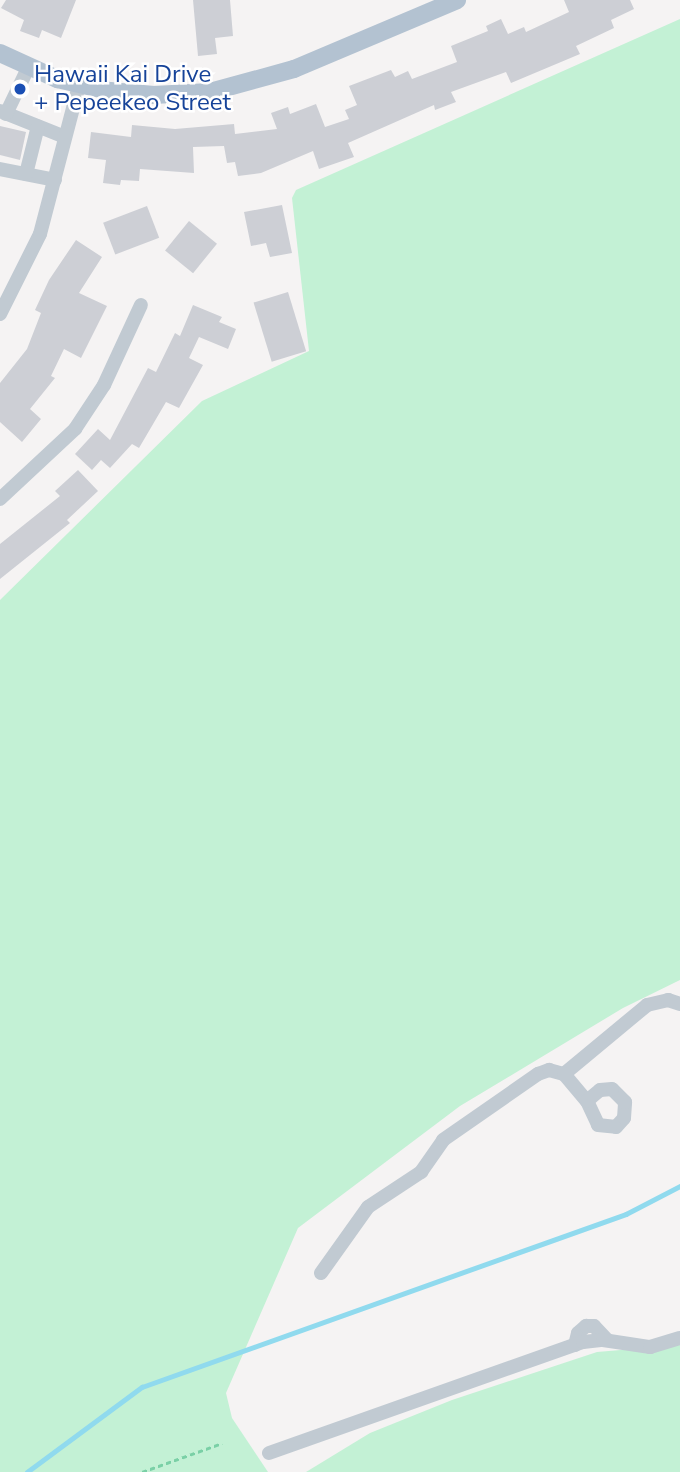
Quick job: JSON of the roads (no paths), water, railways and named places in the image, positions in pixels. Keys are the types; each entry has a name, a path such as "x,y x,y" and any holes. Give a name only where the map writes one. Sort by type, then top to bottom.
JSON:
{"main road":[{"path":"0,53 28,68 79,85 154,95 243,85 303,65 457,0"}],"street":[{"path":"28,68 3,113 65,137"},
{"path":"0,314 40,234 79,85"},
{"path":"26,174 38,126"},
{"path":"0,169 55,180"},
{"path":"0,499 75,429 104,385 141,305"},
{"path":"564,1074 647,1006 668,1000 680,1004"},
{"path":"321,1273 359,1216 421,1172 440,1142 543,1071 564,1074 587,1101 593,1121 603,1128 621,1123 626,1108 622,1096 612,1089 600,1090 587,1101"},
{"path":"269,1453 575,1345 607,1340 650,1347 680,1338"}],"waterway":[{"path":"27,1472 142,1387 626,1214 680,1186"}],"place":[{"name":"Hawaii Kai Drive + Pepeekeo Street","path":"20,89"}]}
